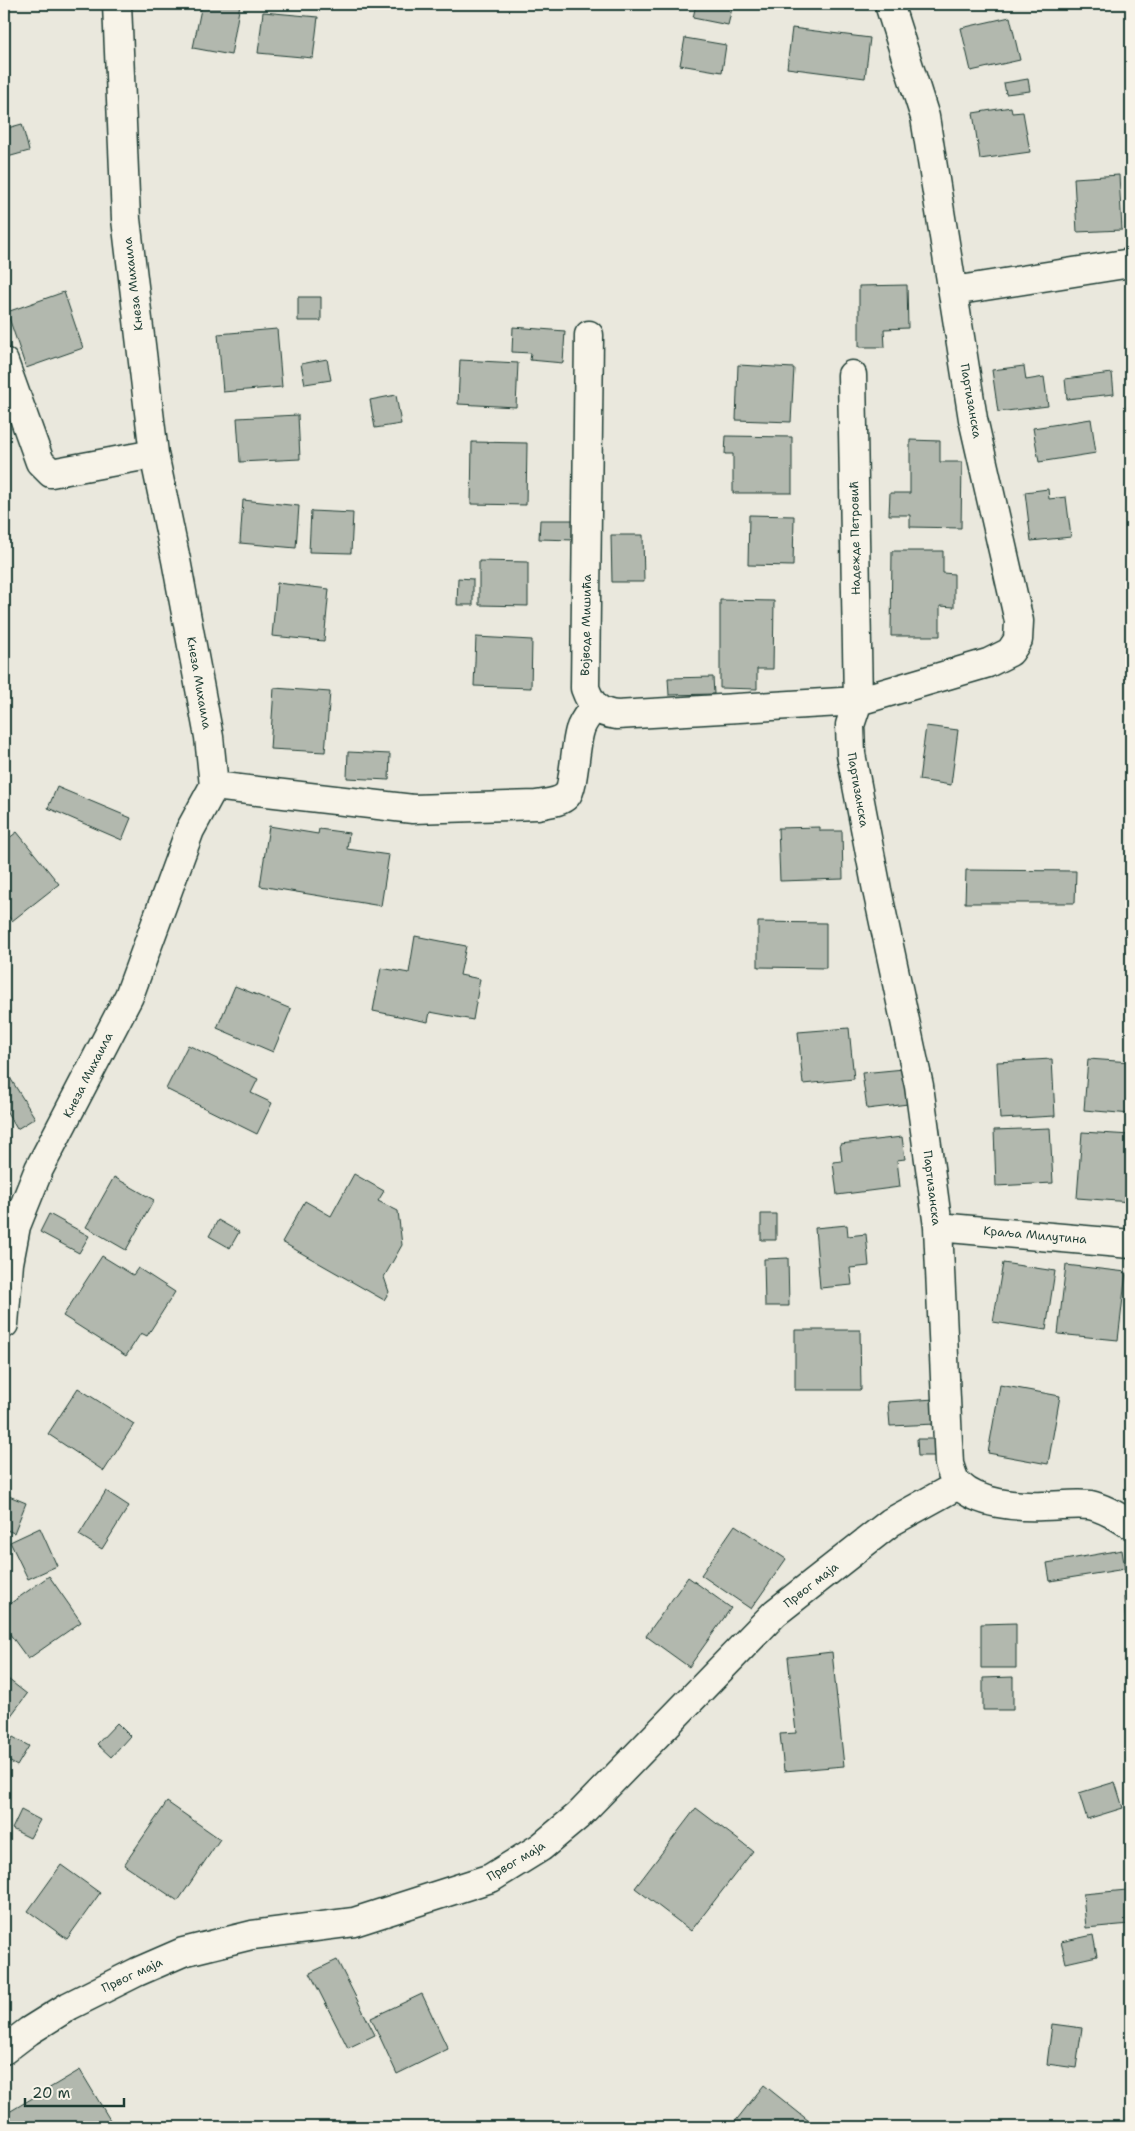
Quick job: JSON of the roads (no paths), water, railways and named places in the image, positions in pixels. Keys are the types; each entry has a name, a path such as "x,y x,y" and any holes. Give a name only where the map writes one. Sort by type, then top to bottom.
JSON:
{"street":[{"name":"Кнеза Михаила","path":"4,1324 9,1263 16,1226 39,1169 129,996 190,830 214,786 209,738 154,454 126,219 117,4"},
{"name":"Партизанска","path":"888,4 925,117 973,419 1019,621 1018,640 1010,652 988,663 858,701 850,725 851,754 876,890 919,1086 938,1227 947,1449 949,1464 958,1484"},
{"path":"953,291 1131,263"},
{"name":"Војводе Мишића","path":"589,334 585,688 594,707"},
{"path":"4,362 40,462 51,473 154,454"},
{"name":"Надежде Петровић","path":"852,375 858,701"},
{"path":"214,786 413,809 556,802 567,796 572,781 574,757 580,729 594,707 606,714 617,715 858,701"},
{"name":"Краља Милутина","path":"938,1227 1131,1244"},
{"path":"958,1484 978,1498 1006,1504 1043,1506 1070,1504 1091,1506 1115,1515 1131,1525"},
{"name":"Првог маја","path":"4,2050 29,2031 69,2006 137,1972 183,1952 252,1935 354,1922 492,1878 542,1847 578,1816 775,1613 891,1522 958,1484"}]}
